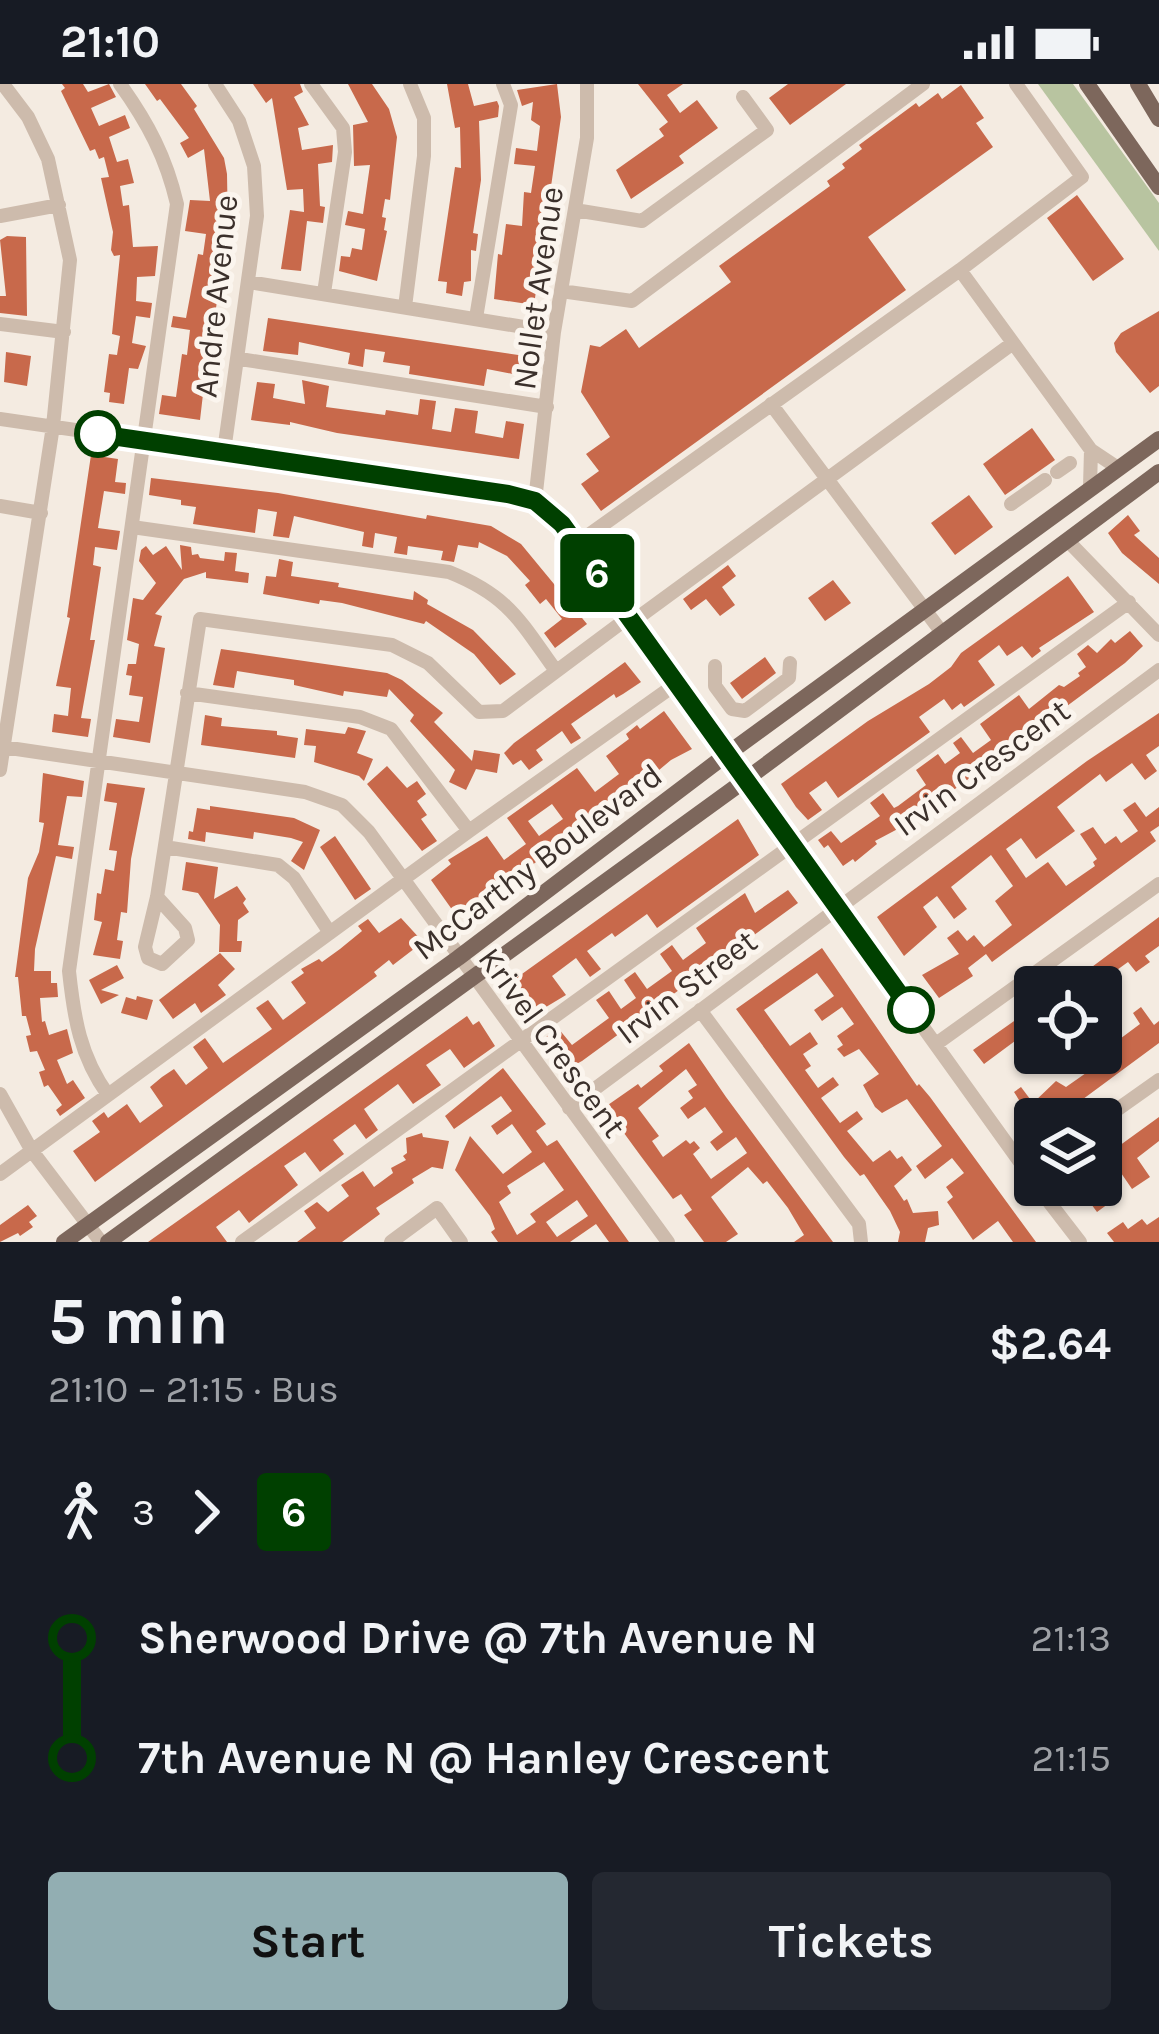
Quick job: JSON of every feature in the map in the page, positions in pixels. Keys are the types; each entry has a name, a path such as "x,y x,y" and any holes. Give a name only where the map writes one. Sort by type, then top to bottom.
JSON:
{"main road":[{"path":"1087,84 1159,187"},
{"path":"1138,84 1159,119"},
{"name":"McCarthy Boulevard","path":"64,1242 458,958 726,755 1159,439"},
{"path":"1104,513 1118,468"},
{"name":"McCarthy Boulevard","path":"105,1242 744,781 1159,472"}],"street":[{"path":"0,770 53,427 70,260 48,159 28,117 3,84"},
{"path":"108,1095 81,1049 69,971 177,204 166,160 120,84"},
{"name":"Andre Avenue","path":"215,84 239,121 254,166 257,216 224,451"},
{"path":"311,84 343,128 345,152 325,293"},
{"path":"405,307 424,156 424,118 410,84"},
{"path":"476,318 512,105 503,84"},
{"name":"Nollet Avenue","path":"535,501 554,332 588,124 587,84"},
{"path":"561,291 632,302 923,84"},
{"path":"575,544 960,270 1082,177 1016,84"},
{"path":"575,210 643,221 767,130 743,97"},
{"path":"0,216 59,206"},
{"path":"960,270 1091,450 1118,468"},
{"path":"248,282 554,332"},
{"path":"0,324 64,332"},
{"path":"157,897 200,619 392,645 428,662 479,712 503,711 1013,343"},
{"path":"240,359 547,406"},
{"path":"771,404 943,634"},
{"path":"0,418 535,501 562,524 1014,1152"},
{"path":"1090,488 1091,450"},
{"path":"1011,504 1057,472"},
{"path":"0,506 41,513"},
{"path":"132,527 448,572 484,587 509,606 556,671"},
{"path":"1067,540 1159,635"},
{"path":"242,1242 1129,602"},
{"path":"715,666 715,686 732,709 745,711 789,678 790,663"},
{"name":"Irvin Crescent","path":"836,907 1159,670"},
{"path":"0,1174 676,684"},
{"path":"187,693 360,717 391,729 469,831"},
{"name":"Krivel Crescent","path":"3,748 176,770 305,792 342,805 369,832 668,1242"},
{"path":"165,847 278,866 293,878 330,933"},
{"path":"936,1045 1159,884"},
{"name":"Irvin Street","path":"568,1108 836,907"},
{"path":"700,1010 859,1224 861,1242"},
{"path":"1122,1106 1159,1080"},
{"path":"0,1094 32,1150 105,1242"},
{"path":"1054,1206 1080,1242"},
{"path":"391,1242 437,1208 461,1242"}],"green space":[{"path":"1038,84 1073,84 1159,203 1159,251"}],"building":[{"path":"62,84 83,84 88,92 109,84 116,97 91,108 99,126 125,115 130,128 109,137 117,162 128,159 134,183 120,186 123,206 129,205 133,247 158,246 155,276 137,277 136,301 152,303 150,318 136,316 132,343 146,346 138,369 129,368 124,404 109,402 110,393 104,392 109,354 117,355 120,336 112,334 120,255 114,256 111,250 113,232 101,178 109,177 104,157 99,159 95,149 90,151 61,91"},
{"path":"145,84 181,84 224,158 227,174 228,233 216,273 221,274 200,420 159,414 162,395 176,397 182,354 187,355 190,330 171,327 173,316 186,318 198,254 203,255 206,234 185,231 190,200 210,201 204,149 188,158 180,143 189,138"},
{"path":"253,84 300,84 303,92 294,97 309,125 298,128 302,150 333,145 332,162 318,164 323,223 307,221 301,271 281,269 290,210 304,212 303,189 287,190 272,98 266,103"},
{"path":"348,84 372,84 389,109 397,137 390,200 385,199 382,217 387,231 377,281 339,271 341,256 350,257 352,248 362,250 365,229 345,225 348,211 363,214 370,165 354,166 353,125 368,122"},
{"path":"447,84 468,84 474,106 497,101 499,106 498,117 479,121 481,180 473,233 478,234 476,251 471,250 471,281 464,282 462,296 446,293 447,282 438,281 455,167 461,168 460,127 455,128"},
{"path":"557,84 561,117 534,305 494,299 506,224 522,226 524,192 531,193 535,166 514,164 516,148 537,151 540,126 531,120 533,102 522,106 517,90"},
{"path":"638,84 683,84 667,95 680,113 697,100 718,128 679,156 684,163 631,199 616,170 664,136 659,129 668,122"},
{"path":"788,84 846,84 790,125 769,98"},
{"path":"961,85 984,118 976,123 993,147 868,237 906,290 601,511 581,484 599,471 586,454 610,437 581,392 590,345 600,347 626,329 639,348 731,282 719,266 830,186 827,181 862,149 859,145 916,103 919,107 938,93 942,99"},
{"path":"1077,195 1124,259 1093,281 1047,218"},
{"path":"26,237 27,316 0,313 0,296 6,296 0,240"},
{"path":"1159,311 1159,386 1150,393 1116,352 1114,343 1121,333"},
{"path":"268,318 539,358 535,384 487,369 484,386 409,374 410,366 383,362 385,352 365,349 363,367 348,364 350,353 299,342 298,355 263,351"},
{"path":"6,352 31,356 27,386 4,382"},
{"path":"302,380 329,386 326,407 418,415 420,399 436,401 432,429 451,432 455,408 478,411 475,433 503,438 506,421 524,424 519,459 290,422 251,420 257,382 275,384 273,398 305,404"},
{"path":"1032,428 1055,460 1005,495 983,464"},
{"path":"91,455 118,459 115,482 126,483 125,494 104,491 98,528 120,531 117,550 95,547 93,565 101,567 90,640 95,640 81,718 91,719 88,737 52,732 54,714 68,716 71,688 56,686 70,618"},
{"path":"151,478 491,526 521,544 587,624 555,648 544,633 562,619 546,599 540,604 525,585 530,581 507,556 479,542 478,548 458,545 454,562 441,560 443,551 408,546 407,555 394,553 397,537 375,533 373,548 362,546 364,532 294,516 289,538 273,536 277,512 258,509 255,533 193,524 196,507 149,495"},
{"path":"969,495 993,527 955,555 931,523"},
{"path":"1128,515 1140,531 1134,535 1159,558 1159,584 1122,553 1108,533"},
{"path":"180,545 191,547 192,555 200,558 224,561 225,552 237,553 235,571 249,573 248,583 206,578 206,572 184,579 155,614 162,616 154,646 165,648 150,743 113,737 116,719 139,722 143,697 129,695 132,676 126,675 128,664 136,664 139,644 127,640 133,598 143,600 156,583 139,561 141,550 146,546 153,555 166,546 182,570"},
{"path":"279,559 293,562 291,576 413,600 414,591 427,604 473,630 516,674 500,685 474,654 426,621 342,603 263,594 266,576 276,577"},
{"path":"728,565 736,576 722,587 735,605 720,616 706,599 691,610 683,599"},
{"path":"1068,576 1094,612 1039,648 1032,658 1022,646 1007,656 999,645 978,661 995,685 964,707 961,703 952,710 944,699 919,717 930,732 838,798 826,781 809,793 822,810 808,820 796,807 781,784 929,684 961,653"},
{"path":"833,580 851,603 825,621 808,598"},
{"path":"1130,631 1143,646 1125,663 909,823 875,841 855,862 843,866 828,845 824,848 818,840 831,831 841,843 880,816 870,803 883,793 894,808 898,806 926,785 916,770 938,754 945,764 960,753 953,743 961,737 973,753 991,740 980,724 1019,695 1029,709 1059,685 1064,687 1080,676 1086,667 1077,654 1088,645 1097,653 1111,639 1115,643"},
{"path":"221,649 387,673 443,713 434,722 472,761 474,750 500,754 497,773 476,769 466,790 449,782 455,770 410,721 414,715 389,689 387,697 344,691 343,696 294,685 294,680 237,671 234,688 213,685"},
{"path":"765,657 776,673 742,699 730,683"},
{"path":"625,662 641,682 616,698 614,694 571,724 581,738 571,744 562,731 536,750 543,760 529,770 521,760 513,765 504,753 514,743"},
{"path":"664,711 692,749 458,918 431,880 451,864 448,860 487,836 504,860 526,844 507,818 577,768 595,792 619,774 606,756 629,739 626,734 637,725 640,729","holes":["552,804 563,819 539,836 528,821"]},
{"path":"1159,713 1159,746 1146,755 1157,771 1145,780 1132,763 1106,782 1100,774 1057,807 1075,831 1036,859 1021,838 1006,849 1026,878 1048,862 1066,886 1095,866 1097,859 1080,834 1093,827 1105,844 1116,836 1121,843 1138,831 1123,810 1135,802 1146,817 1159,807 1159,826 1150,832 1156,841 992,962 986,954 968,968 973,976 939,998 922,975 959,954 947,938 958,930 967,941 974,935 984,947 1012,925 995,901 1013,886 991,855 951,887 967,909 954,919 937,896 923,907 937,927 904,956 877,917"},
{"path":"205,715 222,718 221,726 277,731 277,735 298,738 295,758 201,745"},
{"path":"348,727 366,731 357,753 373,759 364,781 314,762 316,746 304,745 306,729 345,734"},
{"path":"387,766 407,788 417,781 426,794 417,801 427,815 421,819 437,841 422,851 367,784"},
{"path":"43,773 84,781 82,797 67,796 58,845 74,847 72,859 56,856 35,949 34,971 51,971 51,983 57,983 58,997 40,998 42,1022 49,1035 67,1029 73,1053 57,1060 67,1084 73,1080 85,1098 60,1116 56,1110 62,1105 48,1085 44,1087 39,1072 45,1070 37,1051 30,1052 26,1036 31,1035 26,1016 22,1016 15,977 28,878 44,823 39,822"},
{"path":"107,783 145,788 131,859 127,913 121,912 120,959 93,955 102,922 94,920 97,893 101,894 105,869 114,871 117,851 109,850 117,803 104,801"},
{"path":"210,806 294,818 320,830 304,870 291,861 303,842 291,838 254,832 253,839 206,832 205,842 188,839 197,808 210,810"},
{"path":"738,819 759,855 657,928 647,914 587,951 601,969 590,977 576,958 552,976 566,995 531,1016 508,984"},
{"path":"335,836 371,889 355,900 320,847"},
{"path":"186,862 218,867 214,899 237,886 246,899 243,903 249,912 238,920 241,952 219,952 220,925 198,893 182,890"},
{"path":"788,890 798,903 582,1061 569,1068 546,1037 558,1028 572,1045 609,1018 596,1000 609,991 621,1009 636,998 624,980 635,972 647,989 672,971 660,954 672,945 683,960 706,943 696,928 745,893 755,913"},
{"path":"1159,917 1159,946 1145,956 1150,962 1136,972 1128,962 1122,966 1093,966"},
{"path":"401,918 423,942 393,965 389,960 374,972 377,976 95,1182 73,1151 100,1132 92,1121 104,1112 108,1118 127,1104 140,1123 163,1106 150,1087 162,1077 174,1069 186,1085 208,1068 193,1047 205,1038 223,1063 272,1029 256,1008 268,1000 283,1020 306,1003 291,982 304,973 301,969 340,949 362,931 358,926 368,919 379,933"},
{"path":"822,948 917,1086 930,1097 1036,1242 1013,1242 998,1221 973,1240 947,1202 953,1197 946,1187 964,1173 952,1158 925,1179 916,1166 942,1146 907,1099 882,1113 875,1107 863,1085 879,1074 859,1049 844,1057 837,1049 843,1045 837,1036 854,1024 842,1007 822,1021 814,1010 834,996 817,973 764,1010 790,1046 810,1032 818,1044 803,1054 811,1066 805,1070 818,1088 833,1077 839,1085 821,1098 840,1123 857,1111 863,1119 847,1131 873,1162 890,1150 897,1159 902,1156 912,1170 894,1186 913,1213 938,1211 939,1225 928,1228 925,1242 898,1242 900,1232 890,1211 864,1174 860,1176 844,1157 736,1009"},
{"path":"220,953 235,969 218,985 226,995 201,1013 195,1003 173,1019 159,1000"},
{"path":"117,965 124,978 101,990 119,995 101,1004 89,980"},
{"path":"137,996 153,1000 147,1020 121,1013 126,997 136,1000"},
{"path":"1141,1007 1154,1025 1159,1021 1159,1043 1122,1070 1122,1037 1140,1024 1133,1013"},
{"path":"467,1016 473,1025 479,1021 495,1046 464,1068 450,1049 426,1065 441,1085 413,1104 398,1084 364,1109 378,1130 366,1139 355,1124 333,1140 344,1154 320,1172 305,1152 284,1166 298,1185 249,1223 239,1210 216,1227 227,1242 148,1242"},
{"path":"1014,1021 1014,1042 984,1064 973,1050"},
{"path":"689,1043 833,1242 794,1242 804,1235 788,1208 767,1181 763,1184 748,1167 711,1197 738,1234 726,1242 704,1242 684,1215 692,1210 681,1194 673,1199 605,1107 638,1084 641,1088 663,1071 659,1066","holes":["686,1069 697,1085 688,1091 693,1098 680,1108 688,1119 705,1107 723,1132 710,1142 717,1151 736,1137 747,1153 711,1179 693,1154 700,1148 694,1141 686,1140 663,1157 652,1141 659,1136 638,1108"]},
{"path":"503,1068 546,1124 536,1131 547,1146 557,1140 629,1242 609,1242 596,1224 570,1242 498,1242 491,1232 495,1229 490,1216 455,1170 470,1136 503,1174 532,1152 512,1124 497,1135 491,1126 512,1111 501,1096 454,1129 445,1116","holes":["544,1162 564,1190 530,1214 536,1222 517,1235 499,1202 511,1193 507,1186","577,1200 588,1216 557,1237 546,1222"]},
{"path":"1085,1074 1117,1074 1084,1098 1038,1098 1056,1081 1066,1087"},
{"path":"1021,1087 1029,1098 1018,1098 1014,1092"},
{"path":"1159,1117 1159,1141 1137,1158 1150,1177 1132,1189 1122,1174 1122,1144"},
{"path":"422,1133 449,1141 443,1169 432,1167 412,1179 414,1183 376,1208 380,1214 342,1242 297,1242 316,1228 304,1211 317,1202 328,1212 349,1196 341,1185 363,1171 374,1187 406,1160 406,1138"},
{"path":"28,1205 37,1216 29,1222 33,1227 0,1242 0,1225"},
{"path":"1159,1217 1159,1242 1114,1242 1107,1233 1123,1222 1128,1229 1142,1219 1147,1225"}],"bus line":[{"name":"6","path":"98,434 535,501 562,524 911,1010"}]}
